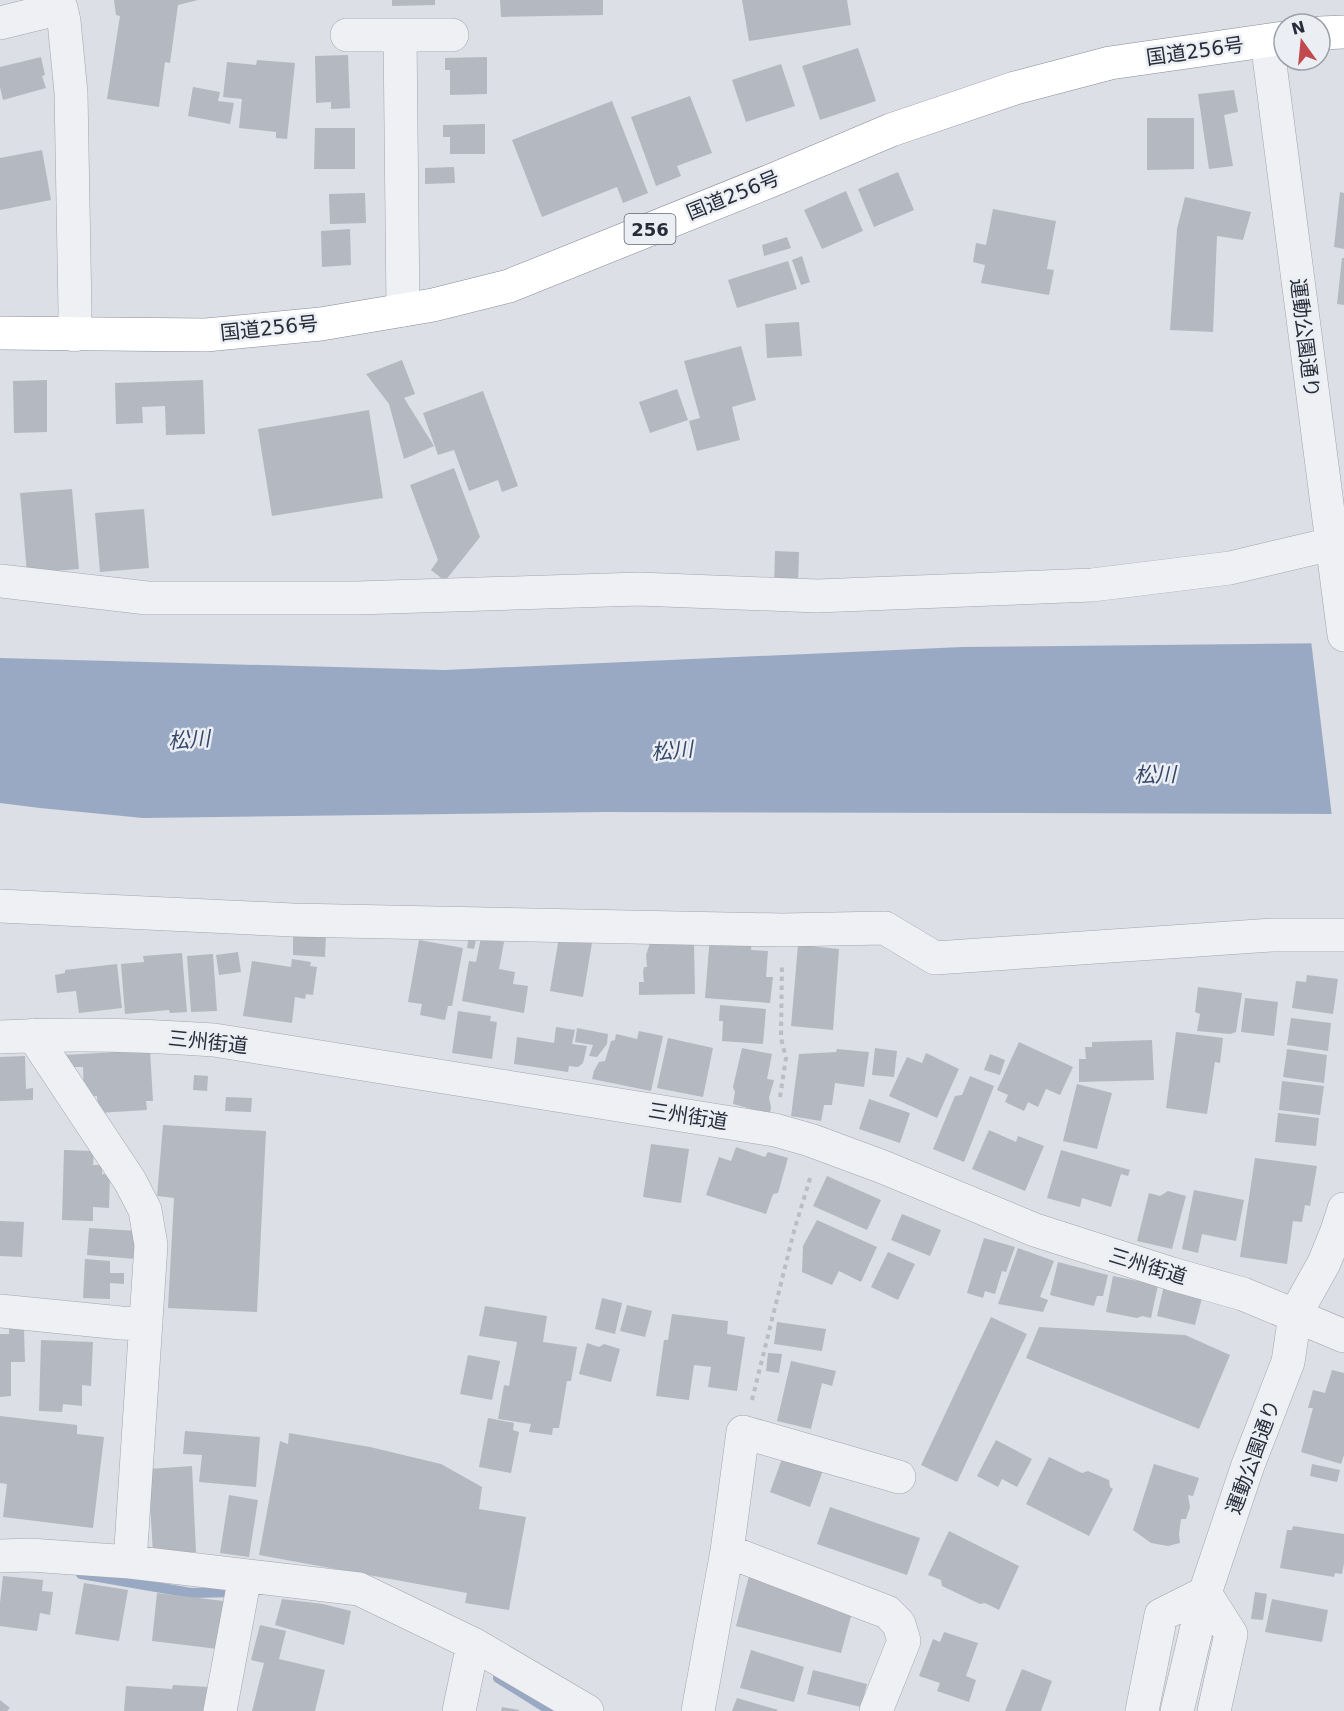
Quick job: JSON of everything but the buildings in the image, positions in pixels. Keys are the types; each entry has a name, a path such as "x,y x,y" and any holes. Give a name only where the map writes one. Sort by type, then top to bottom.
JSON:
{"highway":[{"name":"国道256号","path":"0,333 206,335 321,324 433,305 509,286 891,130 1015,88 1110,63 1272,41"}],"street":[{"path":"0,23 61,8 71,93 74,335"},
{"path":"347,34 452,35"},
{"path":"400,35 403,310"},
{"name":"運動公園通り","path":"1280,72 1337,548 1344,635"},
{"path":"0,581 147,598 357,598 639,589 817,596 1092,585 1230,568 1337,548"},
{"path":"0,906 293,920 782,930 885,928 935,958 1273,934 1344,935"},
{"path":"33,1035 130,1181 146,1210 151,1245 130,1562"},
{"name":"三州街道","path":"0,1037 33,1035 214,1040 775,1130 883,1167 1035,1230 1243,1294 1344,1336"},
{"name":"運動公園通り","path":"1177,1711 1205,1593 1248,1466 1288,1362 1295,1315 1324,1263 1344,1209"},
{"path":"0,1311 146,1324"},
{"path":"698,1711 727,1551 743,1432 899,1477"},
{"path":"727,1551 887,1612 898,1624 904,1641 876,1711"},
{"path":"0,1556 30,1555 130,1562 244,1579 359,1589 470,1656 587,1711"},
{"path":"220,1711 244,1579"},
{"path":"1142,1711 1161,1616 1205,1593 1231,1634 1214,1711"},
{"path":"459,1711 470,1656"}],"path":[{"path":"775,1130 786,1058 781,1038 782,930"},
{"path":"743,1432 794,1231 821,1144"}],"water":[{"name":"松川","path":"1344,643 1344,814 604,812 143,818 0,803 0,658 445,670 962,647"}],"pier":[{"path":"1311,640 1344,640 1344,817 1332,817"}],"waterway":[{"path":"81,1574 191,1593 238,1592"},
{"path":"498,1678 551,1711"}]}
